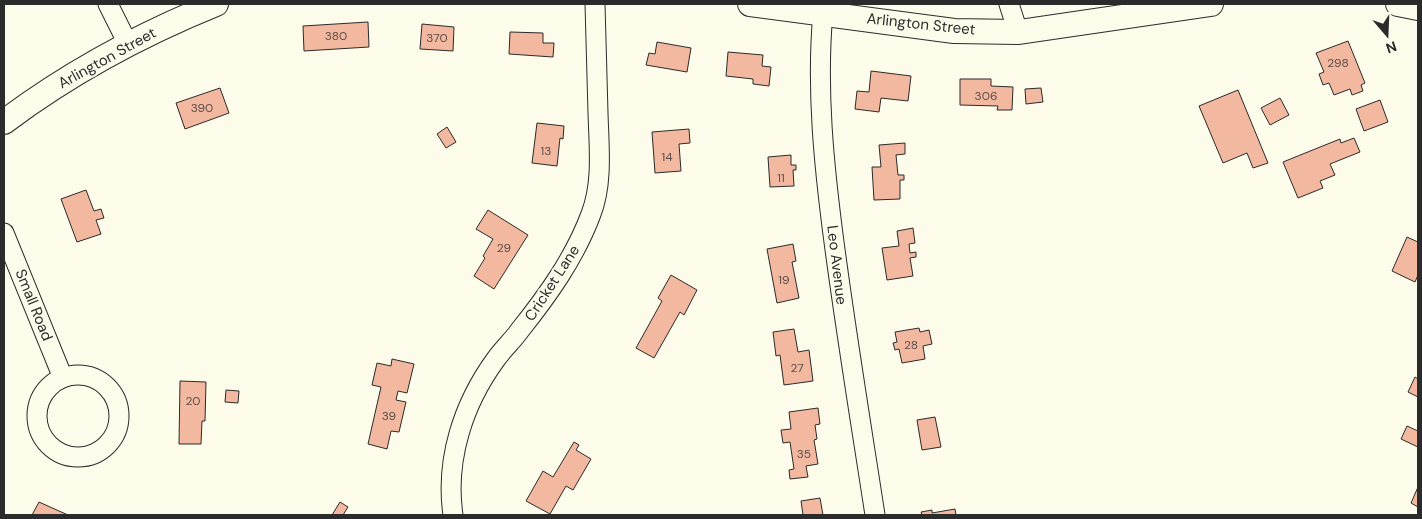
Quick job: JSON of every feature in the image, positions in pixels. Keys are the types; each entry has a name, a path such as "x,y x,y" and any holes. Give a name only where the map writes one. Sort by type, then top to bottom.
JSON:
{"street":[{"path":"108,4 128,44"},
{"name":"Arlington Street","path":"4,122 26,105 128,44 216,4"},
{"name":"Cricket Lane","path":"453,515 451,472 455,442 464,417 495,360 520,330 561,274 583,234 592,212 598,189 599,160 595,4"},
{"name":"Arlington Street","path":"750,4 954,30 1018,32 1211,4"},
{"path":"1009,4 1018,32"},
{"path":"1398,4 1418,8"},
{"name":"Leo Avenue","path":"823,12 819,49 826,183 843,310 875,515"},
{"name":"Small Road","path":"4,233 64,378"},
{"path":"76,375 90,376 101,382 111,391 117,403 118,429 112,440 102,450 90,456 76,457 62,454 50,447 41,436 37,422 37,408 42,395 51,385 64,378 76,375"}],"building":[{"path":"368,22 369,47 304,51 303,26"},
{"path":"422,24 454,27 453,51 420,49"},
{"path":"510,32 543,33 543,43 554,43 553,57 509,54"},
{"path":"1348,41 1365,83 1361,85 1363,91 1352,95 1350,89 1334,95 1329,83 1323,85 1319,74 1324,72 1316,53"},
{"path":"657,42 691,48 687,72 646,65 649,53 655,54"},
{"path":"728,52 763,55 762,66 771,67 769,86 753,84 753,79 726,76"},
{"path":"871,71 911,76 908,101 881,98 879,112 855,109 857,91 869,92"},
{"path":"960,79 991,79 991,86 1013,87 1012,110 997,110 998,106 960,105"},
{"path":"220,88 229,113 185,129 176,103"},
{"path":"1041,88 1043,102 1026,104 1025,89"},
{"path":"1238,90 1268,163 1253,168 1247,153 1223,163 1199,106"},
{"path":"1280,98 1289,115 1270,125 1261,108"},
{"path":"1380,100 1388,122 1364,131 1356,109"},
{"path":"537,123 564,126 563,139 560,138 557,166 532,163"},
{"path":"447,127 456,142 446,148 437,134"},
{"path":"689,129 690,143 679,144 681,171 655,173 652,132"},
{"path":"1354,138 1360,152 1330,164 1335,175 1320,181 1323,188 1298,198 1283,162 1340,139 1341,143"},
{"path":"905,143 905,154 896,155 898,175 904,175 904,180 900,180 900,199 874,200 872,167 881,167 879,145"},
{"path":"791,155 791,165 796,165 796,170 793,170 794,186 770,187 768,157"},
{"path":"86,190 94,211 101,209 104,218 96,220 101,234 77,242 61,199"},
{"path":"488,210 528,235 494,289 474,276 485,258 483,256 493,239 476,229"},
{"path":"913,228 915,243 909,244 910,253 916,252 916,257 910,258 913,276 887,280 882,248 899,246 897,231"},
{"path":"1407,237 1418,242 1418,275 1415,282 1392,271"},
{"path":"793,244 796,261 792,262 799,298 777,303 767,249"},
{"path":"671,275 697,290 684,315 680,312 654,358 636,348 662,301 658,298"},
{"path":"919,328 920,332 929,330 932,344 923,346 925,359 902,363 899,349 895,350 893,343 897,342 895,332"},
{"path":"794,329 798,352 809,350 813,381 784,385 780,355 776,356 773,332"},
{"path":"392,359 414,364 407,393 398,391 396,400 406,402 399,432 391,431 387,449 368,444 381,387 372,385 377,363 391,366"},
{"path":"1415,377 1418,379 1418,397 1408,392"},
{"path":"180,381 206,382 205,421 202,421 201,444 179,444"},
{"path":"226,390 239,391 238,403 225,402"},
{"path":"818,408 820,424 815,425 817,439 814,440 818,464 806,466 808,477 790,479 789,470 794,469 790,442 783,443 781,430 791,429 789,412"},
{"path":"935,417 941,447 922,450 917,420"},
{"path":"1407,426 1418,431 1418,447 1401,439"},
{"path":"574,442 579,445 576,450 591,459 573,490 566,486 550,514 526,501 543,471 553,477"},
{"path":"1418,487 1418,507 1411,503"},
{"path":"820,498 823,515 803,515 801,501"},
{"path":"39,502 68,515 32,515"},
{"path":"340,502 348,507 343,515 332,515"},
{"path":"955,509 956,515 922,515 921,512 932,510 932,513"}]}
